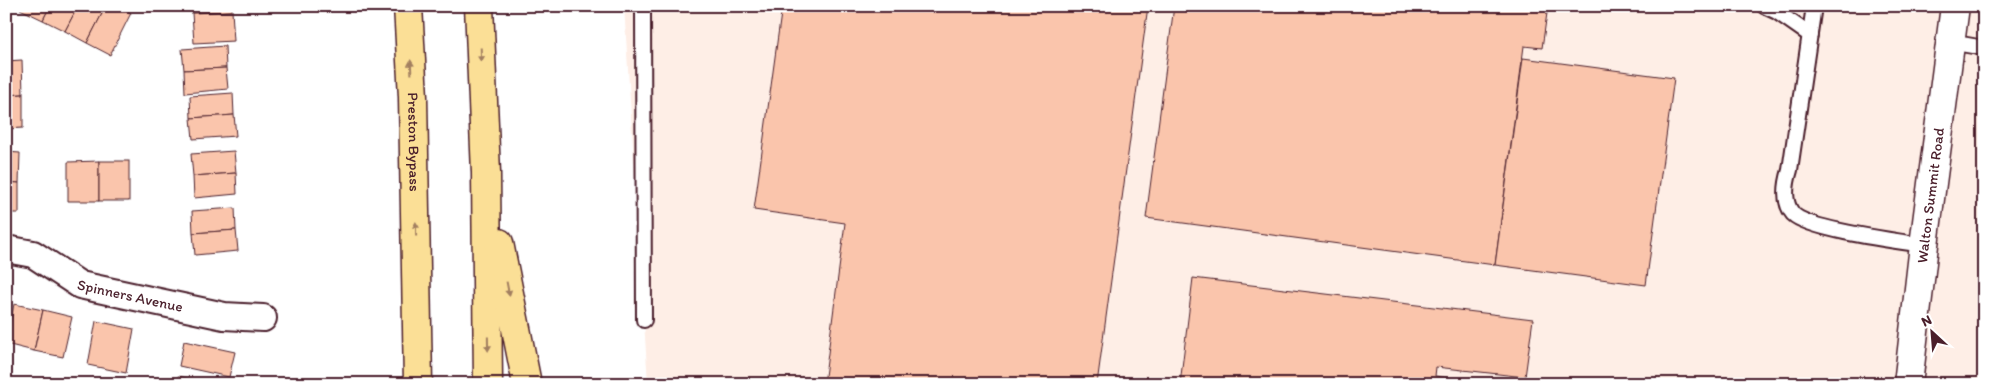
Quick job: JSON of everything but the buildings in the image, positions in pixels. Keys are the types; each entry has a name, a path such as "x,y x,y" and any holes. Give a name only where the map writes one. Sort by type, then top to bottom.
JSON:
{"highway":[{"name":"Preston Bypass","path":"408,6 413,97 417,278"},
{"path":"479,6 486,173 488,384"},
{"path":"486,173 527,384"},
{"path":"399,384 417,278"},
{"path":"417,278 418,384"}],"street":[{"name":"Walton Summit Road","path":"1908,384 1955,6"},
{"name":"Spinners Avenue","path":"6,249 34,254 80,286 224,316 263,318"}],"lane":[{"path":"643,6 644,320"},
{"path":"1764,6 1777,12 1810,35"},
{"path":"1814,6 1790,170 1786,183 1788,204 1794,214 1811,224 1871,237 1924,245"},
{"path":"1950,42 1984,48"}],"shaded area":[{"path":"624,6 1984,6 1984,384 648,384"}]}
